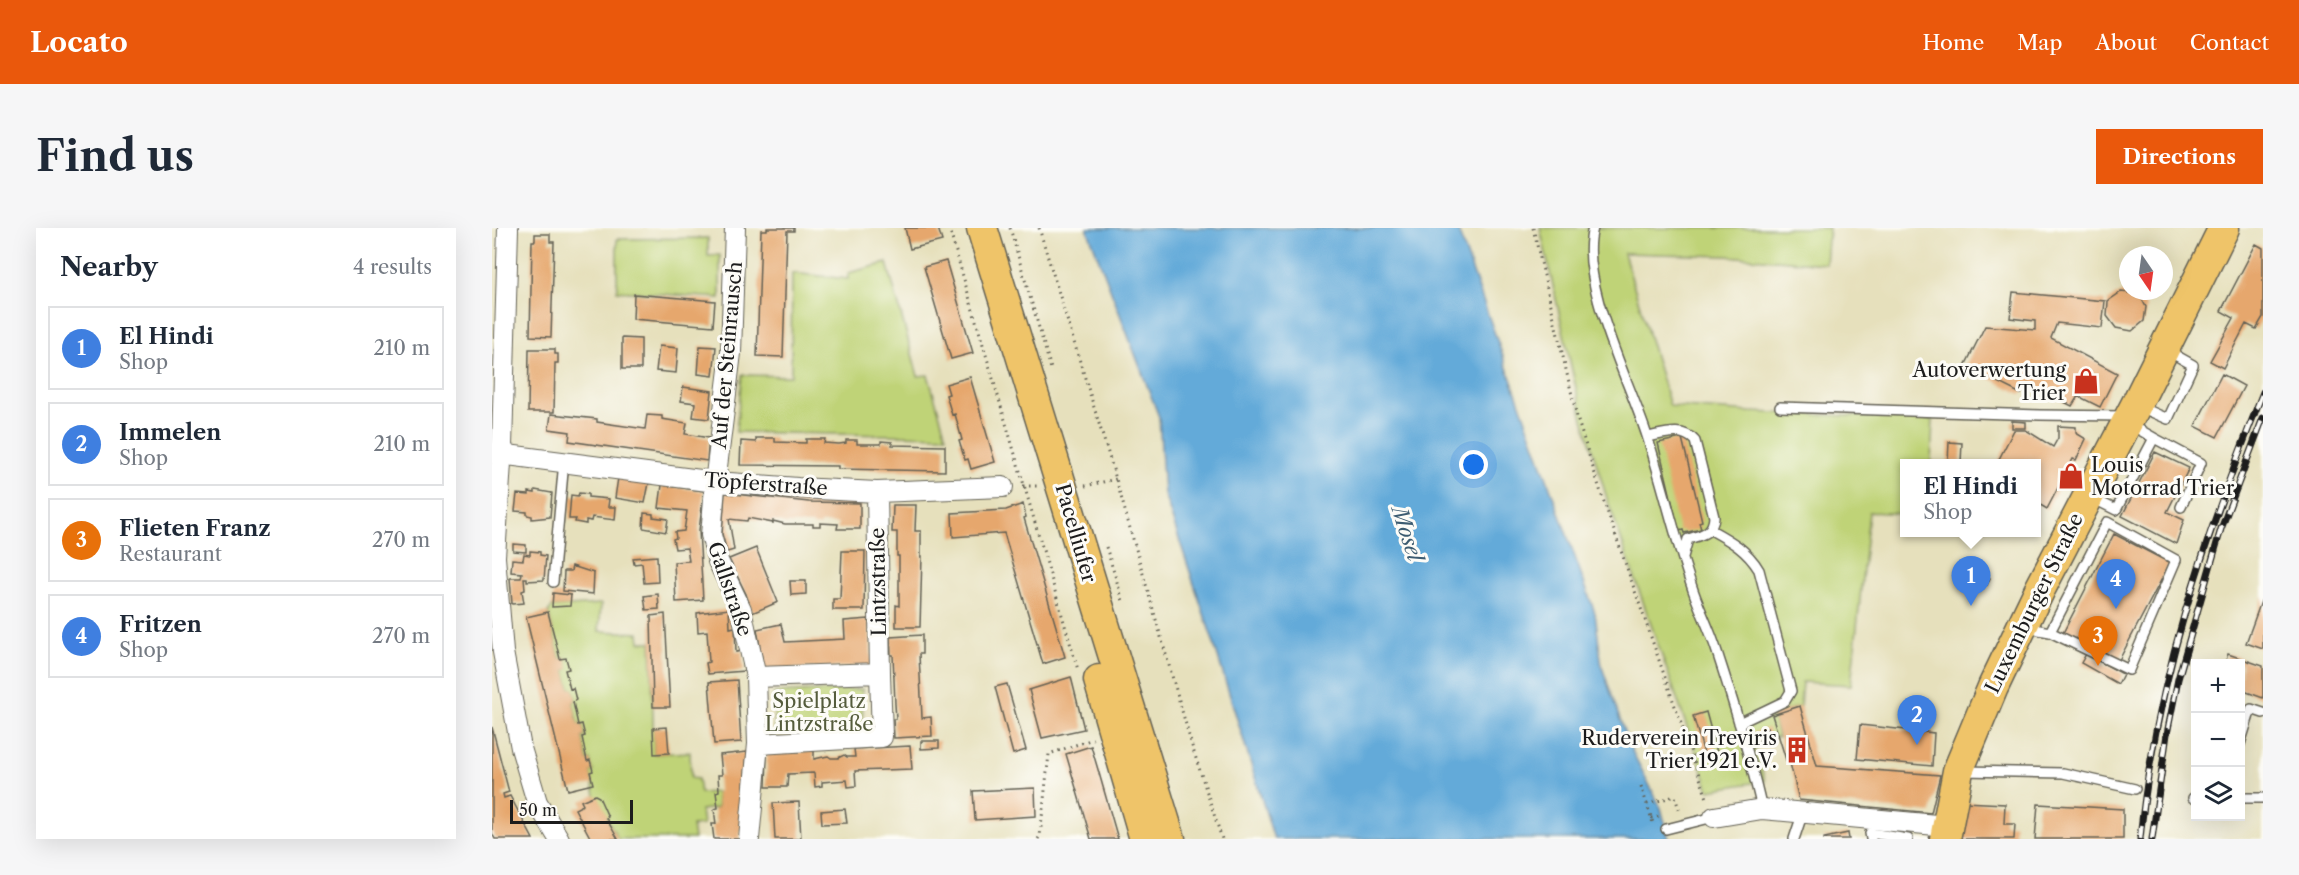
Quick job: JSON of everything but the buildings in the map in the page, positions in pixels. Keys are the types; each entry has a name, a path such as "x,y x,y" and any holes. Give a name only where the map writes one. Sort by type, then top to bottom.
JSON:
{"main road":[{"name":"Pacelliufer","path":"967,228 1034,486 1145,839"},
{"name":"Pacelliufer","path":"982,228 1170,839"},
{"name":"Luxemburger Straße","path":"1946,832 1958,771 1993,687 2038,626 2087,496 2131,414 2224,228"}],"street":[{"path":"508,228 497,453 495,557 503,652 521,748 537,802 559,839"},
{"name":"Auf der Steinrausch","path":"716,482 731,353 735,228"},
{"name":"Töpferstraße","path":"497,453 716,482 877,492 1003,487"},
{"name":"Gallstraße","path":"716,482 711,535 718,561 741,609 756,677 758,744 748,839"},
{"name":"Lintzstraße","path":"758,744 882,737 877,492"},
{"path":"756,677 880,673"},
{"name":"Luxemburger Straße","path":"1714,818 1762,809 1803,812 1946,832"}],"lane":[{"path":"1593,228 1589,242 1599,299 1648,437 1683,559 1740,723 1762,809"},
{"path":"1780,407 2040,415 2131,414 2154,438 2201,463 2181,507"},
{"path":"1648,437 1680,432 1689,434 1695,441 1714,517 1711,530"},
{"path":"2087,496 2116,510 2154,438"},
{"path":"553,582 564,461"},
{"path":"2107,522 2176,560 2129,670 2038,626 2107,522"},
{"path":"1683,559 1689,539 1711,530"},
{"path":"1711,530 1737,544 1752,558 1759,570 1791,691 1785,701 1740,723"},
{"path":"2245,730 2251,709 2263,713"},
{"path":"1958,771 2063,773 2135,789"},
{"path":"2245,798 2263,798"},
{"path":"1794,839 1803,812"},
{"path":"1666,829 1684,823 1714,818"},
{"path":"1871,839 1870,833 1908,839"}],"path":[{"path":"949,228 1034,486 1078,670"},
{"path":"1039,228 1116,479 1221,839"},
{"path":"1533,228 1578,421 1714,818"},
{"path":"1085,486 1116,479"},
{"path":"1003,487 1034,486"},
{"path":"1038,839 1049,754 1098,738"},
{"path":"1641,786 1654,828"},
{"path":"1647,804 1675,796 1684,823"}],"green space":[{"path":"1540,228 1829,228 1826,264 1726,256 1624,253 1670,406 1750,412 1933,419 1931,459 1900,459 1900,514 1869,512 1851,685 1802,682 1800,706 1773,715 1778,737 1753,742 1765,781 1709,790 1608,502 1583,419"},
{"path":"708,238 708,256 720,255 720,298 617,291 617,239"},
{"path":"887,263 918,376 928,375 946,436 736,432 742,375 791,376 792,273 848,279 848,273"},
{"path":"601,604 599,631 639,633 640,642 651,642 654,754 690,752 691,778 698,779 700,793 716,792 718,808 701,810 703,825 692,826 694,839 618,839 595,795 590,772 593,771 590,760 587,761 582,737 585,736 582,724 578,725 573,702 576,700 573,689 570,689 565,670 568,669 566,658 560,659 548,612 552,607"},
{"name":"Spielplatz Lintzstraße","path":"862,689 863,732 775,735 774,693"}],"water":[{"name":"Mosel","path":"1087,228 1457,228 1595,613 1602,667 1628,743 1661,808 1669,839 1274,839 1213,641 1164,494 1159,417"}],"railway":[{"path":"2140,839 2147,780 2158,722 2185,611 2221,502 2263,392"},
{"path":"2152,839 2167,734 2178,679 2221,529 2263,418"}],"place":[{"name":"Autoverwertung Trier","path":"2086,381"},
{"name":"Louis Motorrad Trier","path":"2071,476"},
{"name":"El Hindi","path":"1971,606"},
{"name":"Fritzen","path":"2116,609"},
{"name":"Flieten Franz","path":"2098,666"},
{"name":"Immelen","path":"1917,745"},
{"name":"Ruderverein Treviris Trier 1921 e.V.","path":"1797,750"}]}
